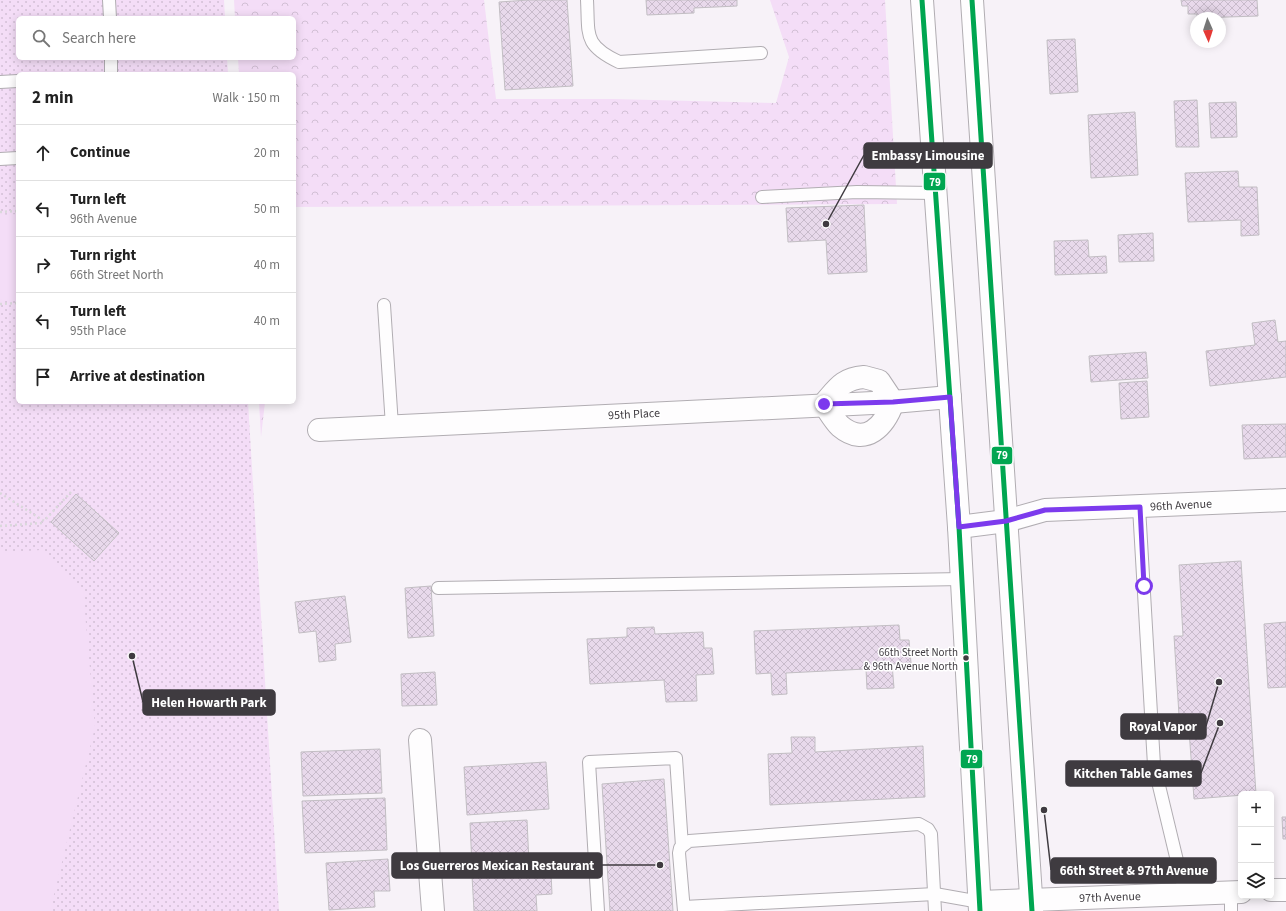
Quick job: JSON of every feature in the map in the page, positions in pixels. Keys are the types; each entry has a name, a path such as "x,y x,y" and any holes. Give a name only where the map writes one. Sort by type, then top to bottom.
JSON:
{"main road":[{"path":"922,0 959,527 980,907"},
{"path":"972,0 1032,906"},
{"name":"95th Place","path":"319,430 824,404 893,402 950,397"},
{"path":"824,404 840,426 848,431 858,434 870,432 880,427 888,416 893,402"},
{"name":"96th Avenue","path":"959,527 1006,521 1045,510 1286,500"},
{"path":"420,740 433,911"},
{"path":"1274,890 1286,890"},
{"name":"97th Avenue","path":"980,907 1104,904 1185,894 1234,898"}],"lane":[{"path":"109,0 110,16"},
{"path":"587,0 589,39 602,54 619,62 761,53"},
{"path":"111,60 111,72"},
{"path":"0,82 16,81"},
{"path":"0,159 16,158"},
{"path":"762,197 857,192 936,192"},
{"path":"384,305 392,426"},
{"path":"1140,507 1154,764 1185,894"},
{"path":"438,588 962,579"},
{"path":"598,911 588,762 676,758 682,846 679,853 684,909 935,894 980,907"},
{"path":"682,846 689,841 698,839 919,824 928,829 931,834 935,911"}],"path":[{"path":"0,212 16,211"},
{"path":"0,304 16,303"},
{"path":"0,526 42,523 71,492"},
{"path":"0,493 44,522"}],"green space":[{"path":"0,0 224,0 225,16 16,16 16,60 227,60 228,72 16,72 16,404 248,404 279,911 0,911"},
{"path":"234,0 484,0 496,99 613,99 776,103 789,57 770,0 885,0 897,204 296,207 296,72 239,72 238,60 296,60 296,16 235,16"},
{"path":"16,214 16,299 0,300 0,215"},
{"path":"259,404 265,404 261,437"},
{"path":"41,550 83,590 95,727 50,911 0,911 0,553"}],"building":[{"path":"567,0 573,86 505,90 499,2"},
{"path":"646,0 737,0 737,6 694,8 694,13 647,15"},
{"path":"1181,0 1257,0 1258,16 1226,17 1226,12 1190,12 1190,14 1188,14 1188,6 1182,6"},
{"path":"1075,39 1078,92 1050,94 1047,40"},
{"path":"1197,100 1199,147 1176,147 1174,101"},
{"path":"1236,102 1237,137 1211,138 1209,103"},
{"path":"1135,112 1138,175 1091,178 1088,115"},
{"path":"1238,171 1239,187 1257,187 1259,235 1241,236 1241,220 1188,222 1185,173"},
{"path":"864,205 867,272 828,274 826,240 788,242 786,208"},
{"path":"1153,233 1154,261 1119,262 1118,235"},
{"path":"1088,240 1089,257 1106,256 1107,273 1055,275 1054,241"},
{"path":"1275,320 1278,342 1286,341 1286,377 1210,386 1206,351 1255,345 1252,323"},
{"path":"1146,352 1148,378 1091,382 1089,356"},
{"path":"1147,381 1149,417 1121,419 1119,383"},
{"path":"1286,424 1286,457 1244,459 1242,425"},
{"path":"76,494 119,533 94,561 51,522"},
{"path":"1241,561 1256,791 1238,791 1238,795 1194,799 1189,730 1180,731 1174,636 1183,636 1179,565"},
{"path":"431,586 434,636 408,638 405,588"},
{"path":"345,596 351,642 335,644 336,660 319,662 316,631 299,633 295,602"},
{"path":"1286,622 1286,687 1268,688 1264,624"},
{"path":"899,625 900,640 909,640 911,663 892,664 894,688 867,689 866,669 786,673 787,694 772,695 771,673 756,674 754,631"},
{"path":"654,627 655,634 703,632 704,648 712,648 714,674 696,675 697,701 666,702 664,680 590,684 587,639 627,637 627,628"},
{"path":"435,672 437,705 402,706 401,674"},
{"path":"791,737 815,737 815,752 923,746 925,797 770,805 768,754 792,753"},
{"path":"380,749 382,793 303,796 301,752"},
{"path":"546,762 549,809 467,815 464,767"},
{"path":"664,779 673,911 610,911 602,784"},
{"path":"385,798 387,850 305,853 302,801"},
{"path":"1282,817 1286,817 1286,839 1283,839"},
{"path":"527,820 529,863 472,866 470,823"},
{"path":"388,859 390,891 374,891 375,907 329,910 326,863"},
{"path":"551,873 552,894 536,895 537,911 474,911 472,876"}],"transit line":[{"name":"79","path":"922,0 959,527 980,911"},
{"name":"79","path":"972,0 1032,911"}],"place":[{"name":"Embassy Limousine","path":"826,224"},
{"name":"Helen Howarth Park","path":"132,656"},
{"name":"66th Street North & 96th Avenue North","path":"966,658"},
{"name":"Royal Vapor","path":"1219,682"},
{"name":"Kitchen Table Games","path":"1220,723"},
{"name":"66th Street & 97th Avenue","path":"1044,810"},
{"name":"Los Guerreros Mexican Restaurant","path":"660,865"}],"route":[{"path":"824,404 893,402 950,397 959,527 1006,521 1045,510 1140,507 1144,586"}]}
